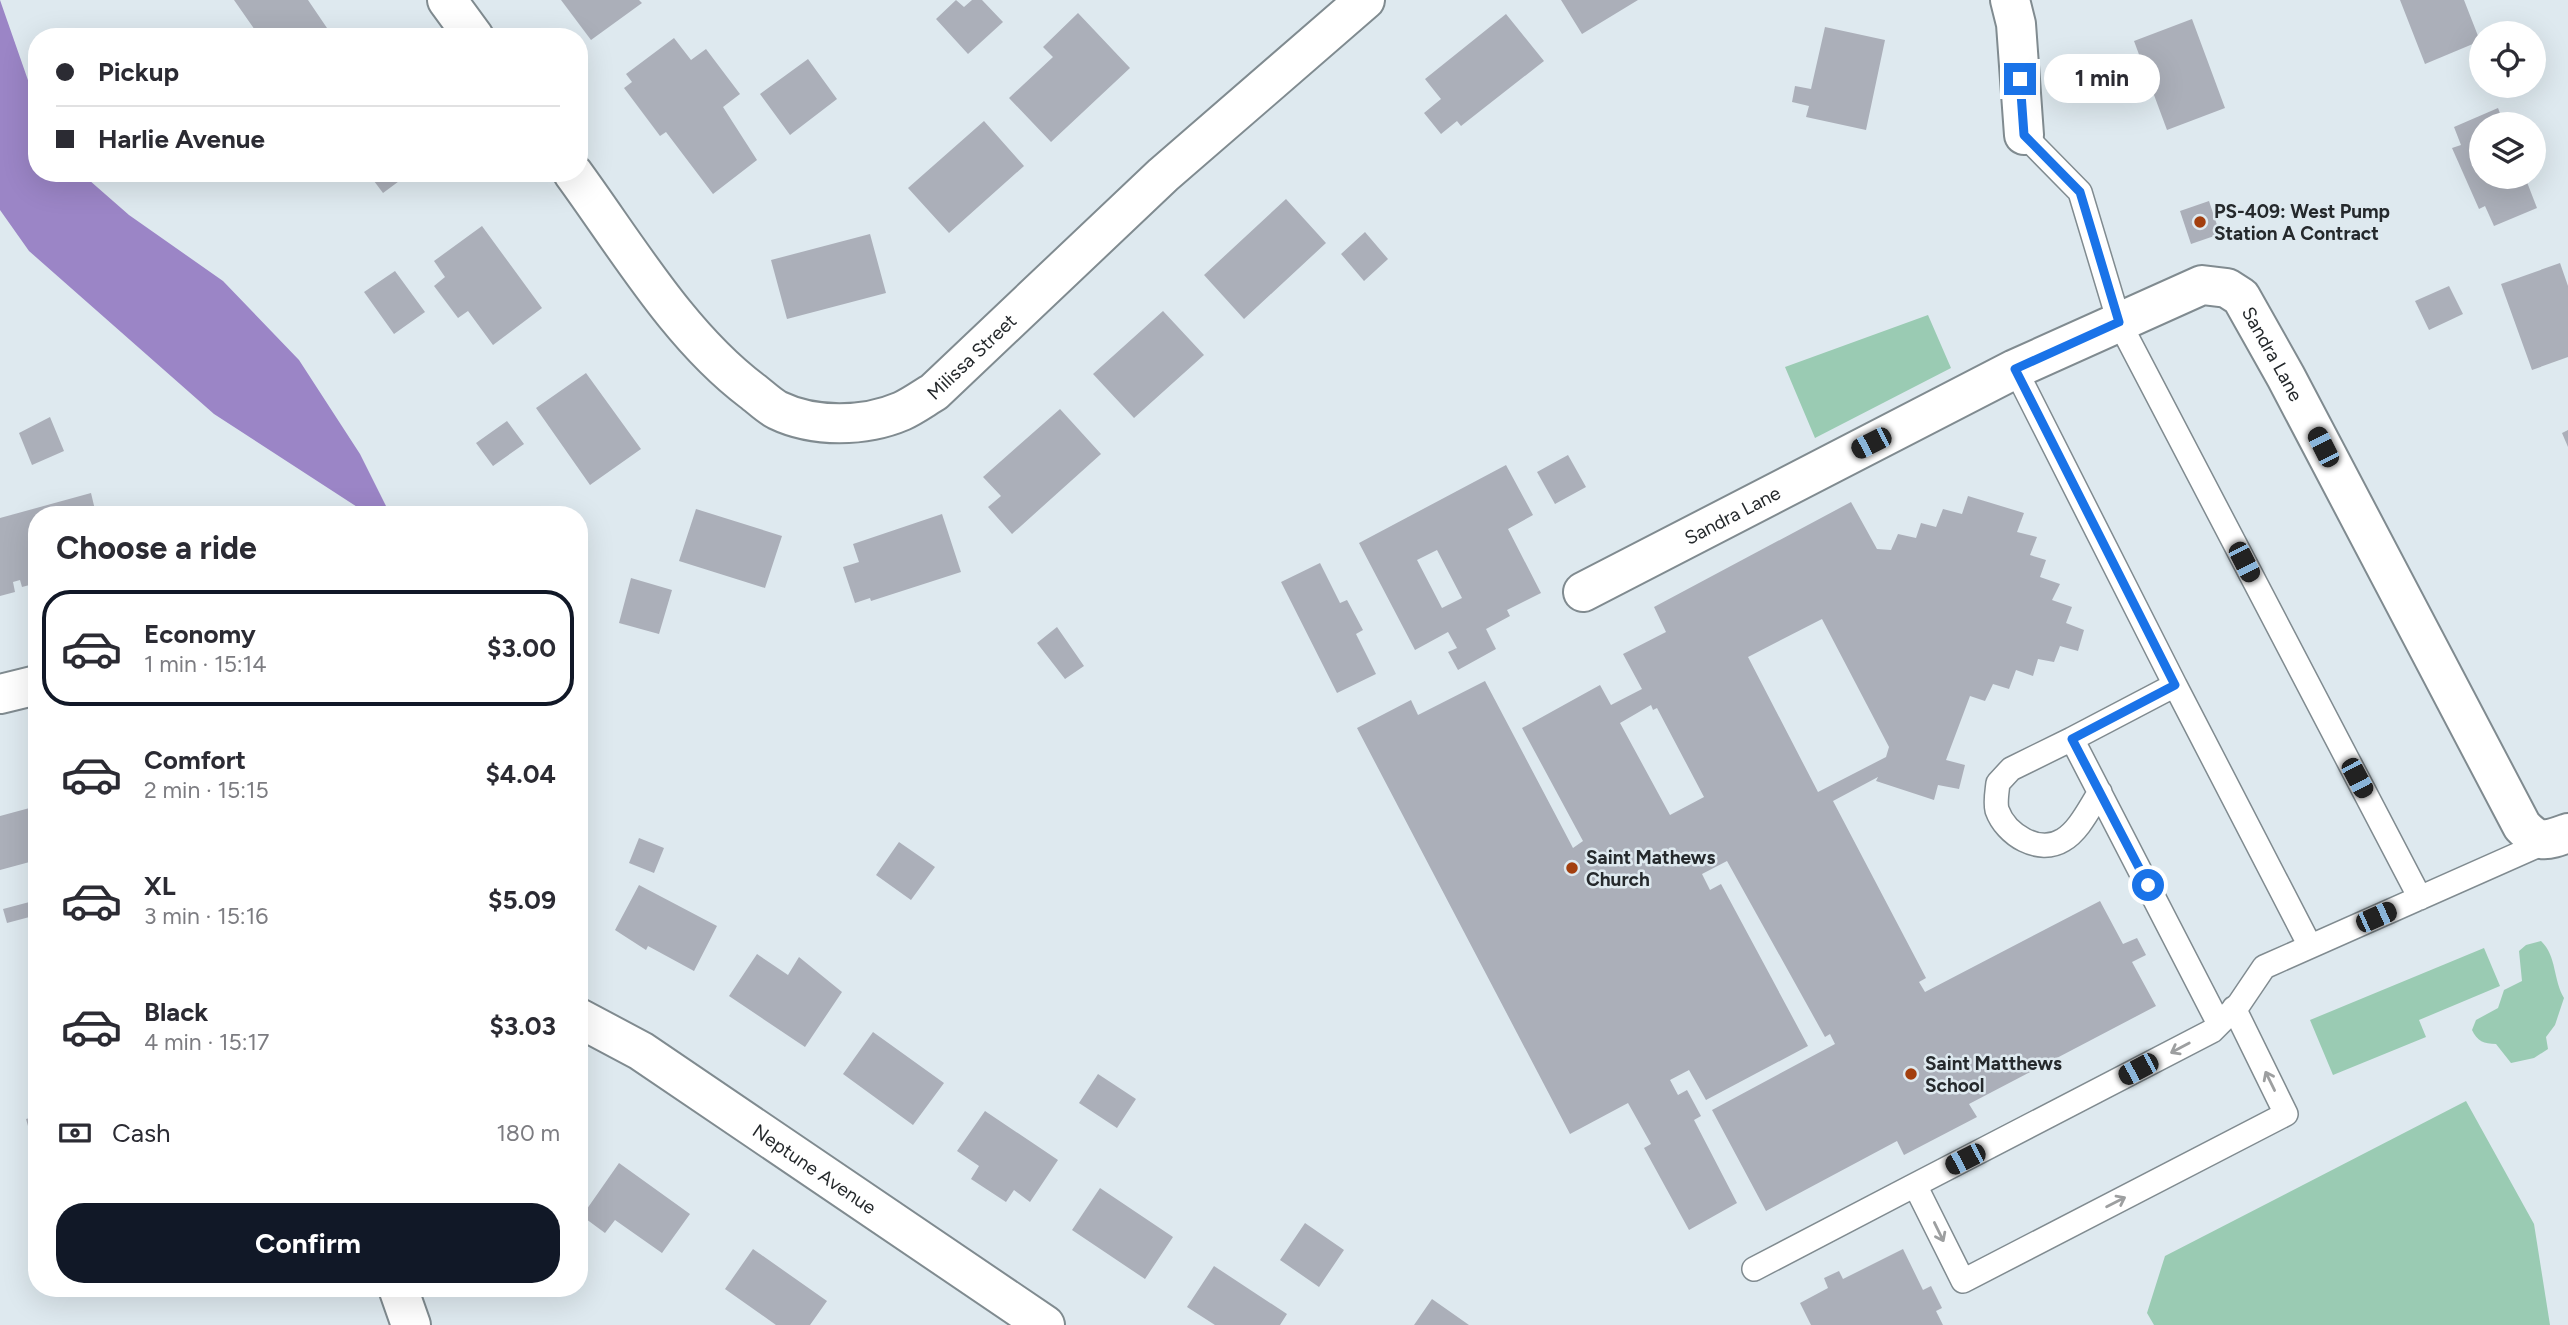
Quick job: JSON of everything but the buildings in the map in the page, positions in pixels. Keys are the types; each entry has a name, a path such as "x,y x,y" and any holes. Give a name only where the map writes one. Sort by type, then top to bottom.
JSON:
{"street":[{"path":"447,0 467,28"},
{"name":"Milissa Street","path":"580,182 685,326 727,372 776,410 835,424 865,422 902,411 934,392 1163,175 1365,0"},
{"path":"2010,0 2016,24 2024,135"},
{"name":"Sandra Lane","path":"1583,592 2015,369 2202,285 2227,288 2241,297 2286,377 2522,826 2532,837 2558,837"},
{"path":"0,694 28,687"},
{"name":"Neptune Avenue","path":"588,1023 641,1051 1045,1325"},
{"path":"401,1297 411,1325"}],"lane":[{"path":"2024,135 2080,192 2119,322 2420,898"},
{"path":"2015,369 2310,946"},
{"path":"2100,792 2071,834 2062,841 2049,845 2019,839 2003,821 1997,808 1998,783 2011,769 2175,685"},
{"path":"1916,1185 1964,1281 2286,1114 2226,1016 2072,739"},
{"path":"1754,1269 2212,1031 2264,967 2558,837"}],"green space":[{"path":"1928,315 1951,368 1815,438 1785,367"},
{"path":"2541,941 2550,954 2564,998 2555,1025 2546,1037 2548,1049 2534,1058 2511,1063 2496,1044 2481,1041 2472,1030 2476,1020 2498,1008 2504,990 2522,981 2519,951 2526,945"},
{"path":"2484,948 2500,986 2419,1020 2426,1037 2333,1075 2310,1020"},
{"path":"2466,1101 2534,1224 2550,1325 2154,1325 2147,1313 2165,1256"}],"shaded area":[{"path":"0,0 28,80 28,182 91,182 129,215 223,281 299,360 360,454 386,506 356,506 214,414 29,251 0,210"}],"place":[{"name":"PS-409: West Pump Station A Contract","path":"2200,222"},
{"name":"Saint Mathews Church","path":"1572,868"},
{"name":"Saint Matthews School","path":"1911,1074"}],"route":[{"path":"2020,79 2024,135 2080,192 2119,322 2015,369 2175,685 2072,739 2148,885"}]}
